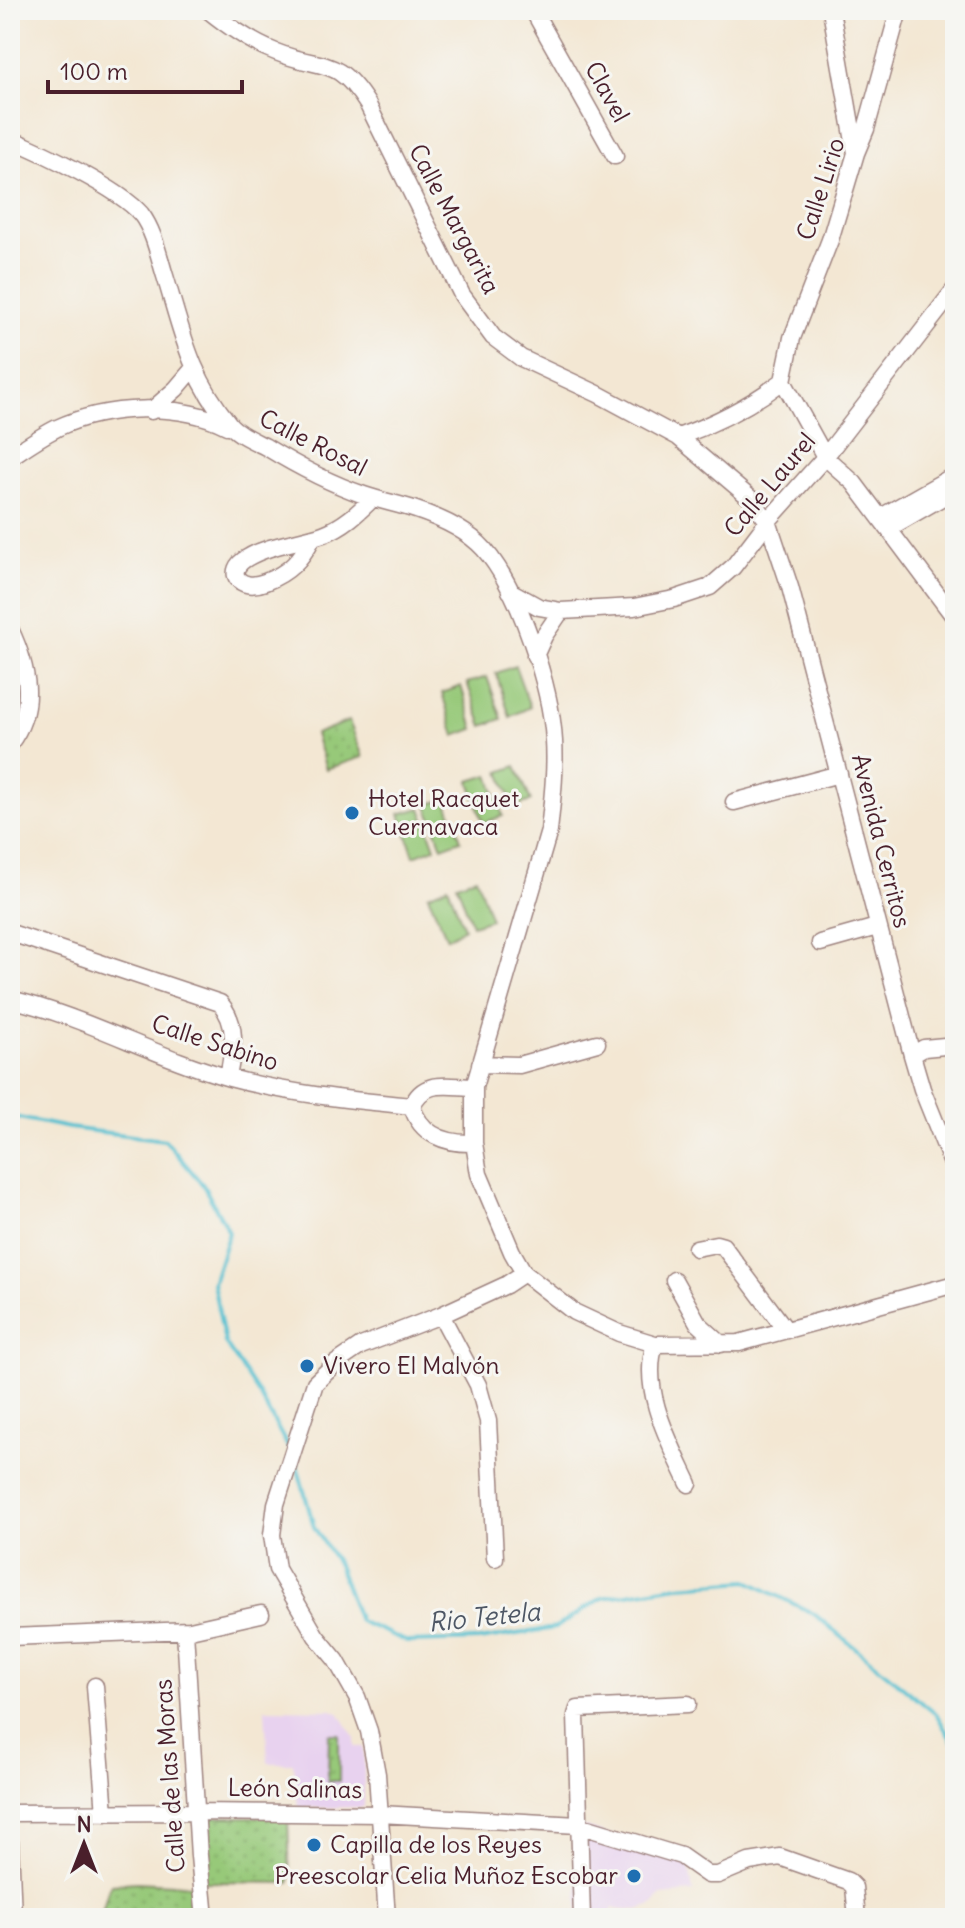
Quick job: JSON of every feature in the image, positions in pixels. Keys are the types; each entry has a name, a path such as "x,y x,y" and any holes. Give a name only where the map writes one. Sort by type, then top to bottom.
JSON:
{"street":[{"name":"Calle Margarita","path":"208,10 249,40 279,54 334,69 352,81 368,105 462,295 493,337 521,358 598,394 678,437 750,498 768,521"},
{"name":"Clavel","path":"533,10 615,156"},
{"path":"831,10 856,153"},
{"name":"Calle Lirio","path":"783,381 792,338 830,240 866,129 899,10"},
{"name":"Calle Rosal","path":"10,139 107,189 141,215 156,248 193,369 203,389 233,429 321,479 415,509 464,532 485,550 510,591 548,700 554,741 549,831 474,1087 474,1143 479,1174 524,1273"},
{"name":"Calle Laurel","path":"510,591 539,607 561,611 634,607 674,599 710,587 733,567 768,521 825,457 955,289"},
{"path":"151,411 193,369"},
{"path":"678,437 740,411 783,381 825,457 854,483 955,618"},
{"path":"10,457 49,432 77,420 106,413 151,411 209,417 233,429"},
{"path":"885,522 955,475"},
{"path":"885,522 955,490"},
{"path":"313,537 346,522 373,498"},
{"name":"Avenida Cerritos","path":"768,521 790,587 912,1055 922,1089 955,1171"},
{"path":"535,656 561,611"},
{"path":"10,629 20,649 28,680 26,709 19,731 10,743"},
{"path":"734,802 839,774"},
{"path":"820,943 877,927"},
{"path":"14,934 220,1003 232,1025 234,1045 228,1077"},
{"name":"Calle Sabino","path":"10,999 228,1077 278,1089 412,1106"},
{"path":"480,1064 519,1065 597,1043"},
{"path":"912,1055 924,1048 955,1045"},
{"path":"474,1087 443,1085 426,1088 412,1106 415,1117 430,1134 451,1141 474,1143"},
{"path":"696,1248 716,1244 723,1246 786,1330"},
{"path":"387,1918 380,1814 369,1731 357,1697 336,1660 310,1627 277,1569 273,1553 274,1518 315,1383 336,1363 361,1346 441,1315 506,1285 524,1273 587,1319 655,1344 739,1343 955,1284"},
{"path":"674,1280 698,1323 721,1344"},
{"path":"441,1315 478,1385 488,1421 495,1558"},
{"path":"655,1344 651,1364 654,1398 689,1484"},
{"path":"10,1637 185,1631 261,1614"},
{"name":"Calle de las Moras","path":"185,1631 205,1918"},
{"path":"95,1686 105,1813"},
{"path":"582,1918 578,1709 688,1704"},
{"name":"León Salinas","path":"10,1813 380,1814 578,1825 681,1856 708,1875 718,1875 749,1862 780,1857 803,1864 848,1881 854,1887 857,1918"},
{"path":"10,1842 13,1918"}],"shaded area":[{"path":"265,1709 332,1710 339,1713 355,1738 355,1747 364,1747 364,1807 298,1808 293,1763 268,1763"},
{"name":"Preescolar Celia Muñoz Escobar","path":"578,1825 688,1859 693,1892 661,1895 654,1904 638,1910 612,1908 611,1918 578,1918"}],"green space":[{"path":"515,666 530,707 510,717 496,673"},
{"path":"487,677 502,719 483,726 467,683"},
{"path":"461,686 474,729 455,736 442,693"},
{"path":"349,721 363,757 326,769 315,734"},
{"path":"516,766 531,801 514,807 500,772"},
{"path":"489,775 503,816 483,823 470,781"},
{"path":"446,799 461,840 442,847 427,805"},
{"path":"421,808 435,848 414,856 400,814"},
{"path":"476,877 491,919 472,925 457,884"},
{"path":"448,886 464,928 447,938 428,895"},
{"path":"329,1734 339,1734 339,1781 328,1781"},
{"path":"201,1817 288,1817 290,1883 205,1882"},
{"path":"112,1884 191,1885 195,1918 99,1918"}],"waterway":[{"name":"Rio Tetela","path":"10,1113 14,1117 69,1128 165,1140 203,1185 229,1232 213,1283 225,1343 257,1391 288,1447"},
{"name":"Rio Tetela","path":"296,1462 314,1527 338,1565 359,1621 408,1642 479,1640 555,1628 602,1598 678,1586 748,1581 814,1614 937,1715 955,1746"}],"place":[{"name":"Hotel Racquet Cuernavaca","path":"352,813"},
{"name":"Vivero El Malvón","path":"307,1366"},
{"name":"Capilla de los Reyes","path":"314,1845"},
{"name":"Preescolar Celia Muñoz Escobar","path":"634,1876"}]}
